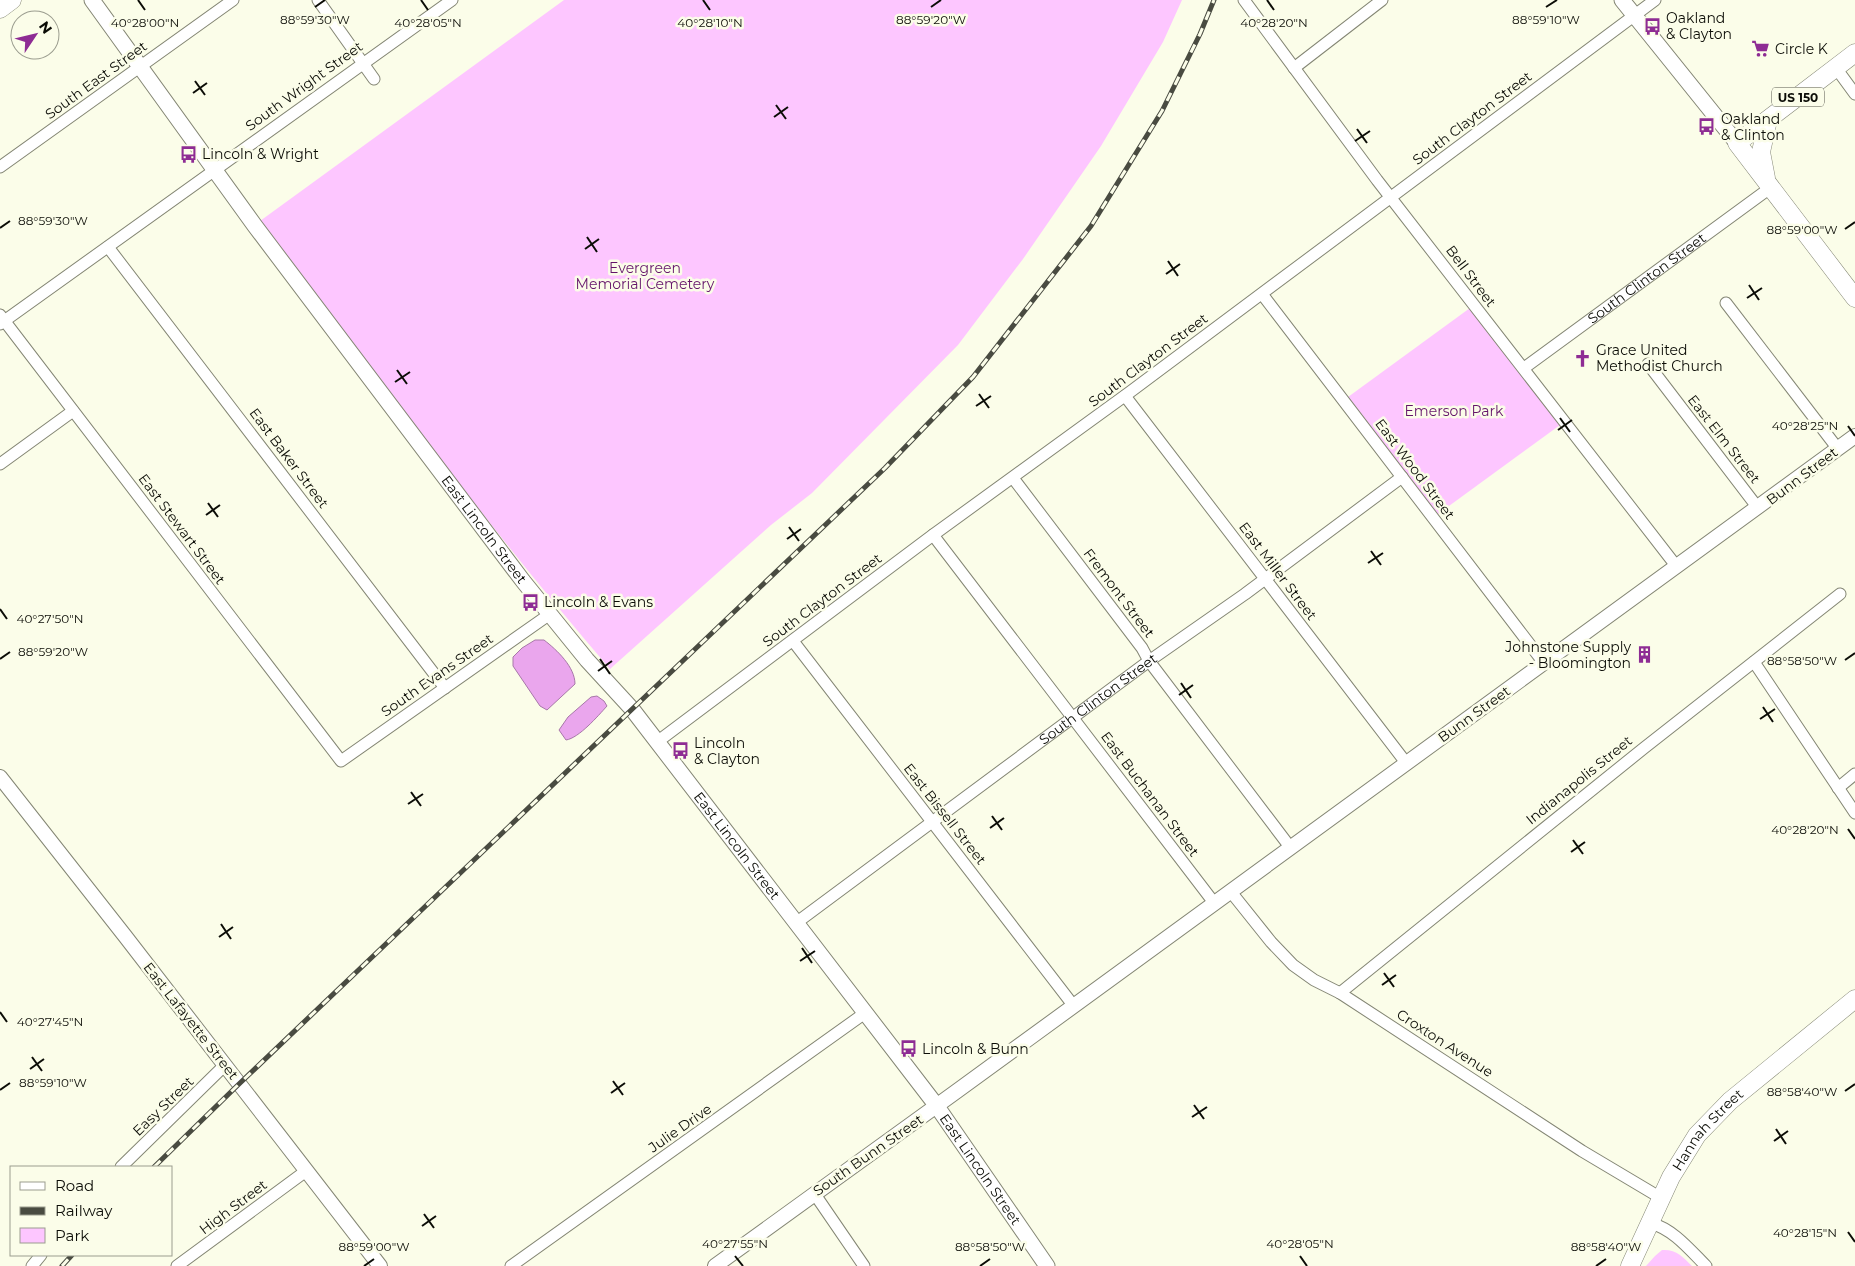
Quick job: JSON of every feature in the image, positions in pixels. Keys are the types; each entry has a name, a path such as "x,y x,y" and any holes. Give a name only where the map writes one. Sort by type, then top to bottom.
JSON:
{"main road":[{"path":"0,9 12,0"},
{"name":"East Lincoln Street","path":"92,0 214,170 512,566 587,660 632,709 936,1105 1047,1266"},
{"path":"1622,0 1738,143 1855,298"},
{"name":"US 150","path":"1738,143 1855,54"},
{"path":"1768,120 1761,152 1769,186"},
{"name":"Hannah Street","path":"1630,1266 1675,1170 1697,1135 1730,1101 1855,999"}],"street":[{"name":"South East Street","path":"0,168 233,0"},
{"path":"318,0 374,79"},
{"name":"South Wright Street","path":"1,320 108,246 452,0"},
{"name":"Bell Street","path":"1244,0 1392,197 1677,567"},
{"path":"1294,68 1382,0"},
{"name":"South Clayton Street","path":"657,742 933,535 1125,396 1655,0"},
{"path":"1836,68 1855,94"},
{"name":"South Clinton Street","path":"1524,368 1769,186"},
{"name":"East Baker Street","path":"108,246 445,688"},
{"name":"East Wood Street","path":"1262,294 1544,663"},
{"path":"1726,303 1838,449"},
{"name":"East Stewart Street","path":"1,320 341,761"},
{"name":"East Elm Street","path":"1648,364 1758,508"},
{"name":"East Miller Street","path":"1125,396 1407,764"},
{"path":"0,464 73,411"},
{"name":"Bunn Street","path":"1215,904 1290,847 1407,764 1855,436"},
{"name":"South Clinton Street","path":"796,923 1149,661 1402,477"},
{"name":"Fremont Street","path":"1014,478 1142,648 1149,661 1290,847"},
{"name":"East Buchanan Street","path":"933,535 1215,904"},
{"name":"Indianapolis Street","path":"1340,993 1644,748 1840,594"},
{"name":"South Evans Street","path":"341,761 550,614"},
{"name":"East Bissell Street","path":"793,641 1073,1006"},
{"path":"1754,662 1855,813"},
{"path":"1838,788 1855,774"},
{"name":"East Lafayette Street","path":"0,777 380,1266"},
{"name":"Croxton Avenue","path":"1231,892 1271,942 1293,965 1314,980 1340,993 1582,1151 1661,1198"},
{"name":"South Bunn Street","path":"715,1266 1215,904"},
{"name":"Julie Drive","path":"511,1266 866,1013"},
{"name":"Easy Street","path":"122,1166 225,1065"},
{"name":"High Street","path":"177,1266 306,1171"},
{"path":"814,1193 864,1266"},
{"path":"1651,1223 1663,1227 1673,1234 1706,1266"},
{"path":"32,1266 41,1256"}],"green space":[{"name":"Evergreen Memorial Cemetery","path":"564,0 1182,0 1163,42 1101,146 1023,259 958,345 812,493 771,525 610,669 475,504 260,221"},
{"name":"Emerson Park","path":"1470,308 1560,425 1438,514 1348,397"},
{"path":"1662,1250 1675,1252 1692,1266 1646,1266"}],"shaded area":[{"path":"535,640 544,640 554,649 569,665 574,678 575,684 547,710 540,706 513,666 513,657 522,648"},
{"path":"597,696 607,706 582,731 566,740 559,730 568,717 591,697"}],"railway":[{"path":"155,1166 885,468 973,377 1091,226 1162,111 1200,34 1214,0"},
{"path":"62,1266 71,1256"}],"place":[{"name":"Oakland & Clayton","path":"1652,26"},
{"name":"Circle K","path":"1761,49"},
{"name":"Oakland & Clinton","path":"1707,127"},
{"name":"Lincoln & Wright","path":"188,154"},
{"name":"Grace United Methodist Church","path":"1582,358"},
{"name":"Lincoln & Evans","path":"530,602"},
{"name":"Johnstone Supply - Bloomington","path":"1645,655"},
{"name":"Lincoln & Clayton","path":"680,751"},
{"name":"Lincoln & Bunn","path":"908,1049"}]}
